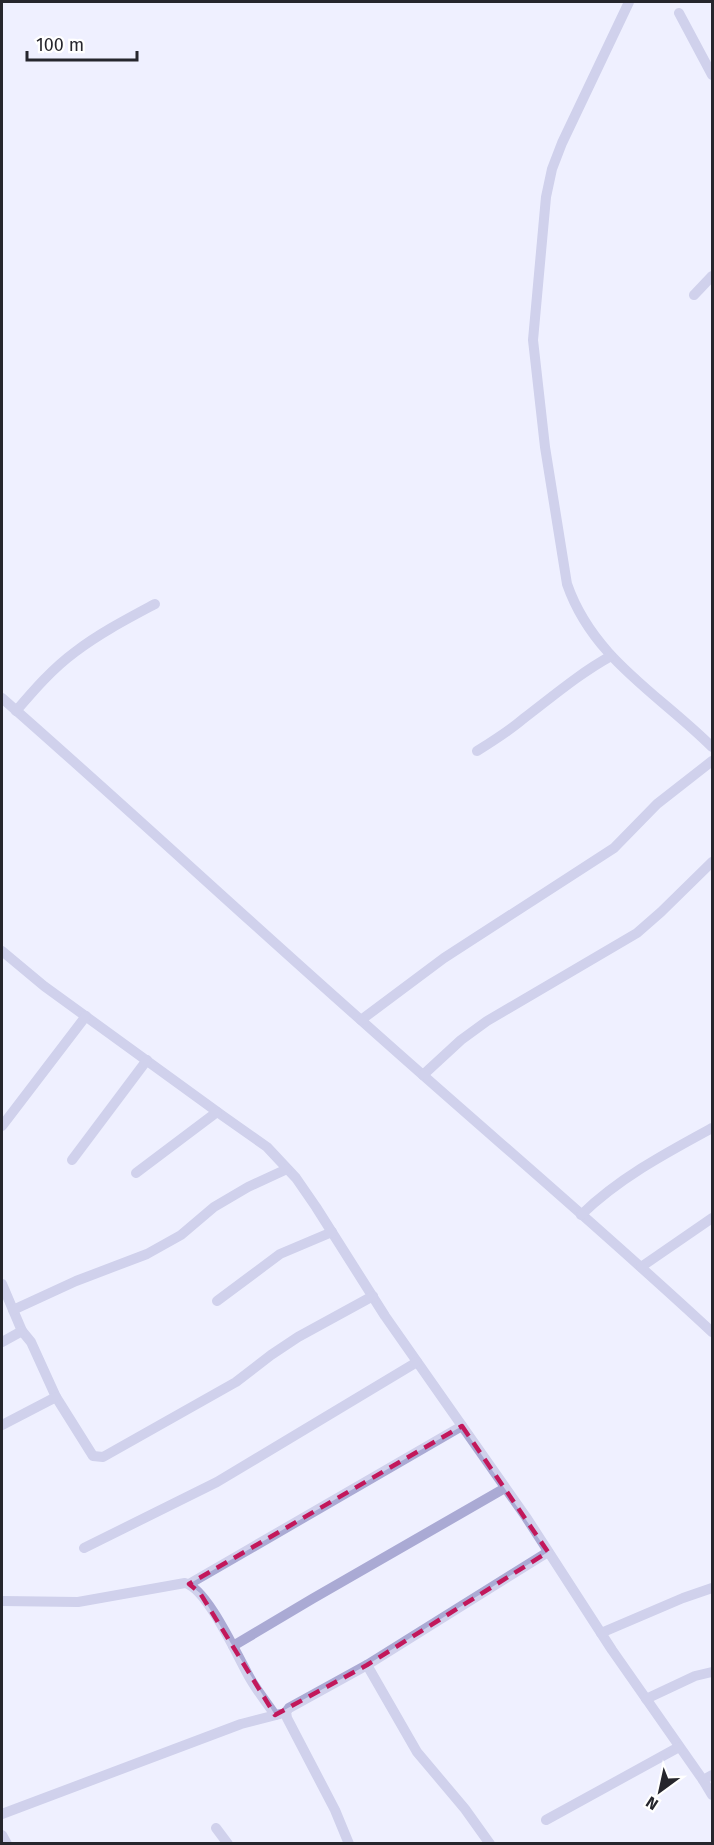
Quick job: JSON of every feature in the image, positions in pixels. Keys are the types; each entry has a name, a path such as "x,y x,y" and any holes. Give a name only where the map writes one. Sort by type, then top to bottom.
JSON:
{"street":[{"path":"629,2 562,143 552,169 546,197 533,340 545,447 567,584 580,615 611,656 712,747"},
{"path":"680,13 712,75"},
{"path":"694,295 712,276"},
{"path":"16,711 38,686 74,653 109,629 155,604"},
{"path":"477,751 524,719 594,665 611,656"},
{"path":"2,698 712,1332"},
{"path":"361,1020 444,958 614,848 657,804 712,761"},
{"path":"423,1075 461,1040 487,1021 637,933 712,862"},
{"path":"2,951 44,986 267,1148 287,1169 316,1207 417,1362 505,1488 679,1747 708,1777 712,1795"},
{"path":"2,1126 86,1016"},
{"path":"72,1160 147,1060"},
{"path":"136,1173 217,1112"},
{"path":"581,1215 623,1180 712,1128"},
{"path":"13,1310 67,1285 147,1254 181,1235 223,1202 249,1186 287,1169"},
{"path":"641,1267 712,1218"},
{"path":"217,1301 280,1254 332,1232"},
{"path":"2,1284 22,1331 31,1342 56,1397 93,1456 103,1458 236,1382 298,1337 373,1296"},
{"path":"2,1342 22,1331"},
{"path":"84,1548 217,1482 417,1362"},
{"path":"2,1425 56,1397"},
{"path":"189,1584 462,1425"},
{"path":"232,1646 505,1488"},
{"path":"2,1814 241,1724 280,1714 367,1665 548,1552"},
{"path":"2,1601 78,1602 185,1583 192,1585 200,1593 252,1682 286,1718 335,1810 350,1844"},
{"path":"601,1633 712,1588"},
{"path":"367,1665 417,1752 465,1809 490,1844"},
{"path":"646,1699 695,1676 712,1672"},
{"path":"546,1820 679,1747"},
{"path":"216,1828 228,1844"},
{"path":"2,1835 7,1844"}],"highlighted area":[{"path":"462,1426 548,1552 367,1665 275,1715 200,1593 189,1584"}]}
